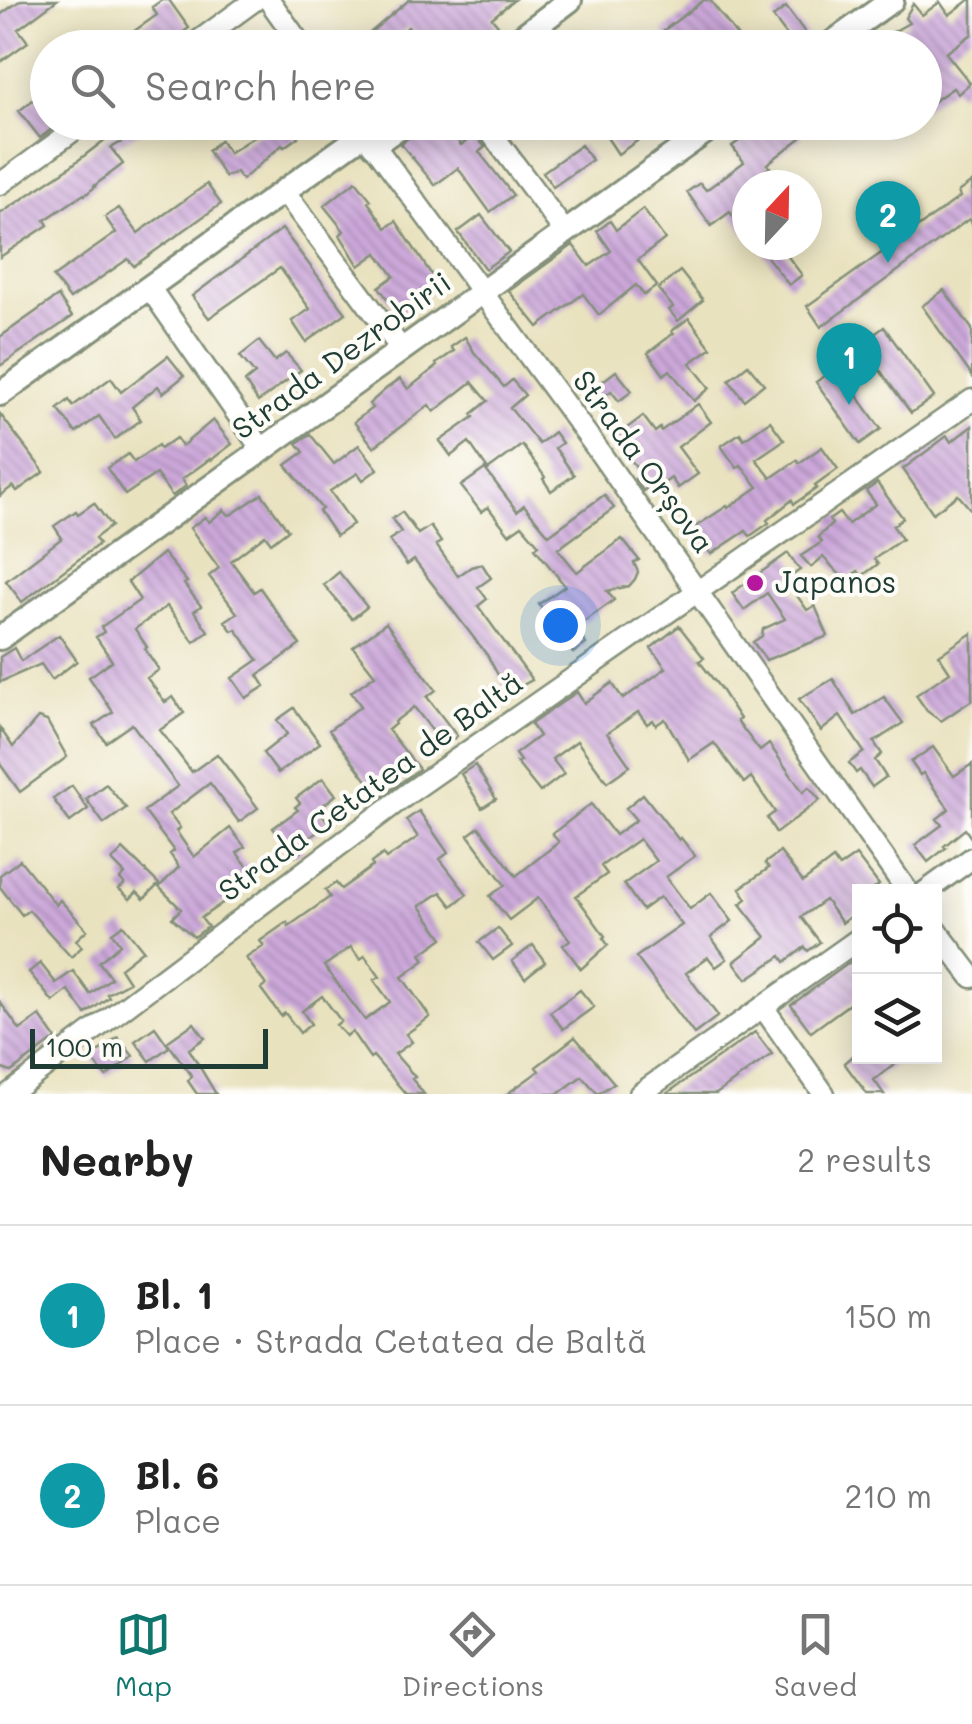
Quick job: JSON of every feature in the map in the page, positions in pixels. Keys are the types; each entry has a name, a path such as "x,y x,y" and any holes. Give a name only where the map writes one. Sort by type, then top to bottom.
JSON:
{"street":[{"path":"215,30 256,0"},
{"path":"269,0 290,30"},
{"path":"531,30 570,0"},
{"path":"850,30 892,0"},
{"path":"0,184 60,140"},
{"path":"0,394 356,140"},
{"name":"Strada Orșova","path":"369,140 594,442 902,884"},
{"path":"496,140 565,232"},
{"name":"Strada Dezrobirii","path":"0,638 694,140"},
{"path":"284,191 402,350"},
{"path":"149,287 263,450"},
{"name":"Strada Cetatea de Baltă","path":"8,1094 377,816 972,400"},
{"path":"936,884 972,858"},
{"path":"942,938 972,977"},
{"path":"640,1094 852,944"},
{"path":"762,1007 824,1094"}],"building":[{"path":"21,0 57,0 18,29 28,42 0,62 0,15"},
{"path":"169,0 189,28 136,30 157,15 152,7"},
{"path":"409,0 514,0 492,18 498,25 492,30 373,30"},
{"path":"704,0 710,0 732,30 664,30"},
{"path":"972,0 972,34 946,53 970,83 958,94 953,88 942,96 942,30 896,30 909,23 905,18 913,4 922,15 940,2 949,15"},
{"path":"786,7 803,30 783,30 773,17"},
{"path":"30,102 30,125 19,111"},
{"path":"105,140 125,140 111,148 123,164 85,195 45,220 48,225 0,257 0,214"},
{"path":"220,140 229,153 249,140 294,140 282,145 242,180 236,172 225,177 208,151"},
{"path":"406,140 457,140 461,145 479,140 485,147 479,152 513,195 490,212 458,168 435,185 401,144"},
{"path":"609,140 637,141 618,154"},
{"path":"740,140 798,140 767,164 770,167 766,170 733,170 744,162 732,146"},
{"path":"581,145 592,160 553,187 543,172"},
{"path":"732,171 732,215 730,212 711,226 687,192 700,183 706,190"},
{"path":"356,181 386,228 396,221 439,286 398,314 379,287 394,276 377,253 359,266 340,235 344,231 324,206"},
{"path":"972,182 972,224 969,219 821,327 807,306 960,197 958,192"},
{"path":"207,184 221,204 134,266 128,259 70,299 53,277 116,233 105,217 119,208 138,233"},
{"path":"643,209 665,239 638,260 657,286 644,295 636,285 599,315 583,294 538,327 509,291 573,245 589,266 611,251 597,231 610,221 616,230"},
{"path":"481,215 509,252 485,269 458,232"},
{"path":"282,229 346,313 306,342 292,321 310,309 280,268 209,318 192,296"},
{"path":"769,260 790,260 802,275 789,285"},
{"path":"680,271 703,300 678,321 669,310 673,307 658,289"},
{"path":"944,290 972,329 972,376 922,306"},
{"path":"58,296 72,317 0,366 0,337"},
{"path":"689,318 711,348 690,363 710,388 694,401 670,370 664,375 648,353"},
{"path":"884,327 934,397 911,413 861,344"},
{"path":"465,337 504,387 512,380 525,395 510,408 539,444 554,432 562,443 555,448 574,475 551,491 522,445 488,470 469,442 451,456 440,441 474,417 472,414 488,401 472,382 434,412 429,405 374,447 354,422 372,408 369,404 387,388 400,379 408,389"},
{"path":"259,341 275,361 286,353 301,370 258,402 245,382 255,374 240,356"},
{"path":"168,356 184,376 163,393 158,386 132,407 141,420 115,439 99,416 76,433 58,409 69,400 73,406 111,378 121,392"},
{"path":"748,365 764,384 744,400 729,380"},
{"path":"837,367 881,429 860,444 816,382"},
{"path":"616,371 632,391 619,401 611,391 590,408 582,397"},
{"path":"698,404 711,422 678,447 698,474 678,488 671,478 663,484 659,479 643,491 635,479 641,474 615,437 643,416 655,432 660,428 661,431"},
{"path":"0,414 44,472 17,491 13,486 0,496"},
{"path":"213,420 232,444 182,479 186,486 172,496 156,474 125,495 107,468 128,454 134,462 176,438 182,446"},
{"path":"770,421 784,440 756,459 771,478 822,447 838,469 794,504 792,500 750,536 746,531 711,554 692,529 758,487 721,446 740,433 744,439"},
{"path":"972,426 972,511 958,495 933,513 903,469 947,436 951,442"},
{"path":"310,434 334,464 359,445 378,469 363,480 358,473 330,491 353,524 336,536 319,511 322,509 286,465 304,452 297,443"},
{"path":"485,469 517,511 524,505 549,535 604,495 614,508 558,549 577,572 622,539 639,560 634,563 638,572 629,586 607,591 614,600 575,628 586,644 573,653 539,604 565,586 535,548 539,545 522,525 509,534 488,507 481,512 461,486"},
{"path":"877,483 903,518 893,526 902,539 874,559 878,564 862,576 858,571 845,580 823,557 811,567 801,556 822,542 818,537 832,524 829,520 839,513 848,524 876,504 866,491"},
{"path":"262,494 288,530 271,543 265,535 231,561 254,592 260,588 300,645 258,675 265,686 246,698 232,678 258,660 236,629 232,631 225,621 237,613 209,576 219,568 190,528 205,517 209,522 224,510 232,514"},
{"path":"94,503 111,526 95,538 99,544 22,602 6,581 62,538 54,526"},
{"path":"402,512 418,534 430,526 441,542 436,545 458,576 482,564 491,578 478,587 487,599 478,606 532,680 508,693 487,655 414,560 407,565 389,540 401,532 392,519"},
{"path":"163,553 201,606 194,611 208,631 194,642 167,606 135,629 159,670 147,678 165,702 173,697 184,713 160,730 192,772 217,754 258,808 239,822 210,783 169,814 194,857 230,828 245,847 237,853 254,874 201,918 208,927 194,937 172,918 181,909 159,887 179,867 170,854 174,851 144,811 178,786 132,724 106,742 94,725 113,712 89,677 112,661 96,637 104,632 101,627 140,600 128,582"},
{"path":"788,553 800,570 786,580 807,610 815,606 828,636 766,660 753,642 762,636 763,629 785,619 767,593 744,610 732,593"},
{"path":"339,572 367,607 352,619 324,585"},
{"path":"386,623 436,690 427,697 457,736 444,746 414,707 394,722 388,730 419,769 380,798 329,730 361,706 351,692 375,675 353,647"},
{"path":"679,626 704,658 699,661 760,751 769,744 803,792 809,787 820,800 776,833 767,818 775,812 751,777 744,783 714,743 689,760 665,719 656,725 653,720 647,724 638,712 607,733 630,766 607,782 577,741 552,759 564,774 540,792 516,762 520,761 515,754 539,736 531,724 577,692 584,703 612,683 623,699 666,668 651,648"},
{"path":"972,633 972,700 941,721 927,711 916,695 950,672 939,655"},
{"path":"59,635 77,661 52,680 41,664 0,682 0,657 14,648 21,661"},
{"path":"833,679 855,715 884,697 903,723 874,742 882,754 875,760 886,777 872,787 860,770 856,773 849,763 864,752 840,716 821,731 799,699"},
{"path":"294,708 320,743 278,773 263,753 287,734 277,720"},
{"path":"38,718 47,721 67,757 20,792 0,764 0,728 13,747"},
{"path":"933,747 954,776 972,764 972,839 965,829 928,862 915,845 942,825 937,819 949,809 911,762"},
{"path":"475,765 496,799 482,808 461,774"},
{"path":"323,778 336,795 318,809 329,823 301,844 304,849 295,856 273,828 298,810 295,807 300,803 296,798"},
{"path":"106,784 126,808 104,824 86,799"},
{"path":"72,786 88,809 70,822 53,799"},
{"path":"643,794 695,856 666,877 690,909 711,893 732,921 711,937 727,959 716,967 708,957 686,973 718,1016 694,1034 636,957 682,925 660,897 642,910 624,884 656,861 639,839 601,866 607,874 576,896 608,945 581,969 563,945 570,940 538,898 509,920 490,896 505,885 468,835 479,827 516,876 559,842 552,834 591,804 615,835 636,820 626,808"},
{"path":"419,811 448,853 440,859 467,894 452,906 441,892 420,906 443,938 421,954 425,960 402,977 430,1017 406,1034 412,1042 395,1054 424,1094 406,1094 373,1056 370,1058 352,1032 346,1036 336,1025 341,1021 322,996 302,1011 311,1024 300,1033 261,989 266,985 246,958 264,946 260,941 330,897 325,890 336,883 341,889 383,854 386,859 418,837 406,820","holes":["351,947 360,959 365,956 380,977 374,980 390,1002 365,1020 324,966"]},
{"path":"123,849 159,884 144,899 137,892 130,899 119,889 125,884 120,879 125,874 112,861"},
{"path":"780,852 803,882 833,859 839,867 856,855 878,884 852,884 852,915 842,923 825,900 801,917 820,942 808,951 805,947 785,962 781,956 747,979 734,962 766,937 740,904 747,899 740,888 769,868 765,863"},
{"path":"20,860 56,905 60,900 87,930 76,940 82,947 71,957 29,910 22,915 0,887 0,875"},
{"path":"123,925 143,950 120,968 129,982 107,994 109,997 86,1014 68,990 53,1002 29,972 40,963 56,983 73,971 90,994 111,978 99,962 120,944 112,933"},
{"path":"498,928 512,946 493,960 479,942"},
{"path":"533,945 545,962 525,978 512,961"},
{"path":"852,961 852,1002 811,1032 791,1005"},
{"path":"580,990 594,1007 563,1029 550,1012"},
{"path":"0,1002 20,1030 40,1016 56,1039 11,1072 0,1068"},
{"path":"194,1023 205,1038 189,1049 216,1094 197,1094 188,1081 192,1076 167,1042"},
{"path":"155,1027 169,1047 150,1061 135,1041"},
{"path":"755,1032 772,1054 716,1094 666,1094"},
{"path":"118,1037 133,1056 106,1077 91,1057"},
{"path":"575,1037 614,1083 598,1094 582,1076 558,1094 507,1094 539,1071 536,1067"},
{"path":"852,1056 852,1064 895,1064 874,1080 884,1094 867,1094 844,1063"}],"place":[{"name":"Bl. 6","path":"888,263"},
{"name":"Bl. 1","path":"849,405"},
{"name":"Japanos","path":"755,583"}]}
